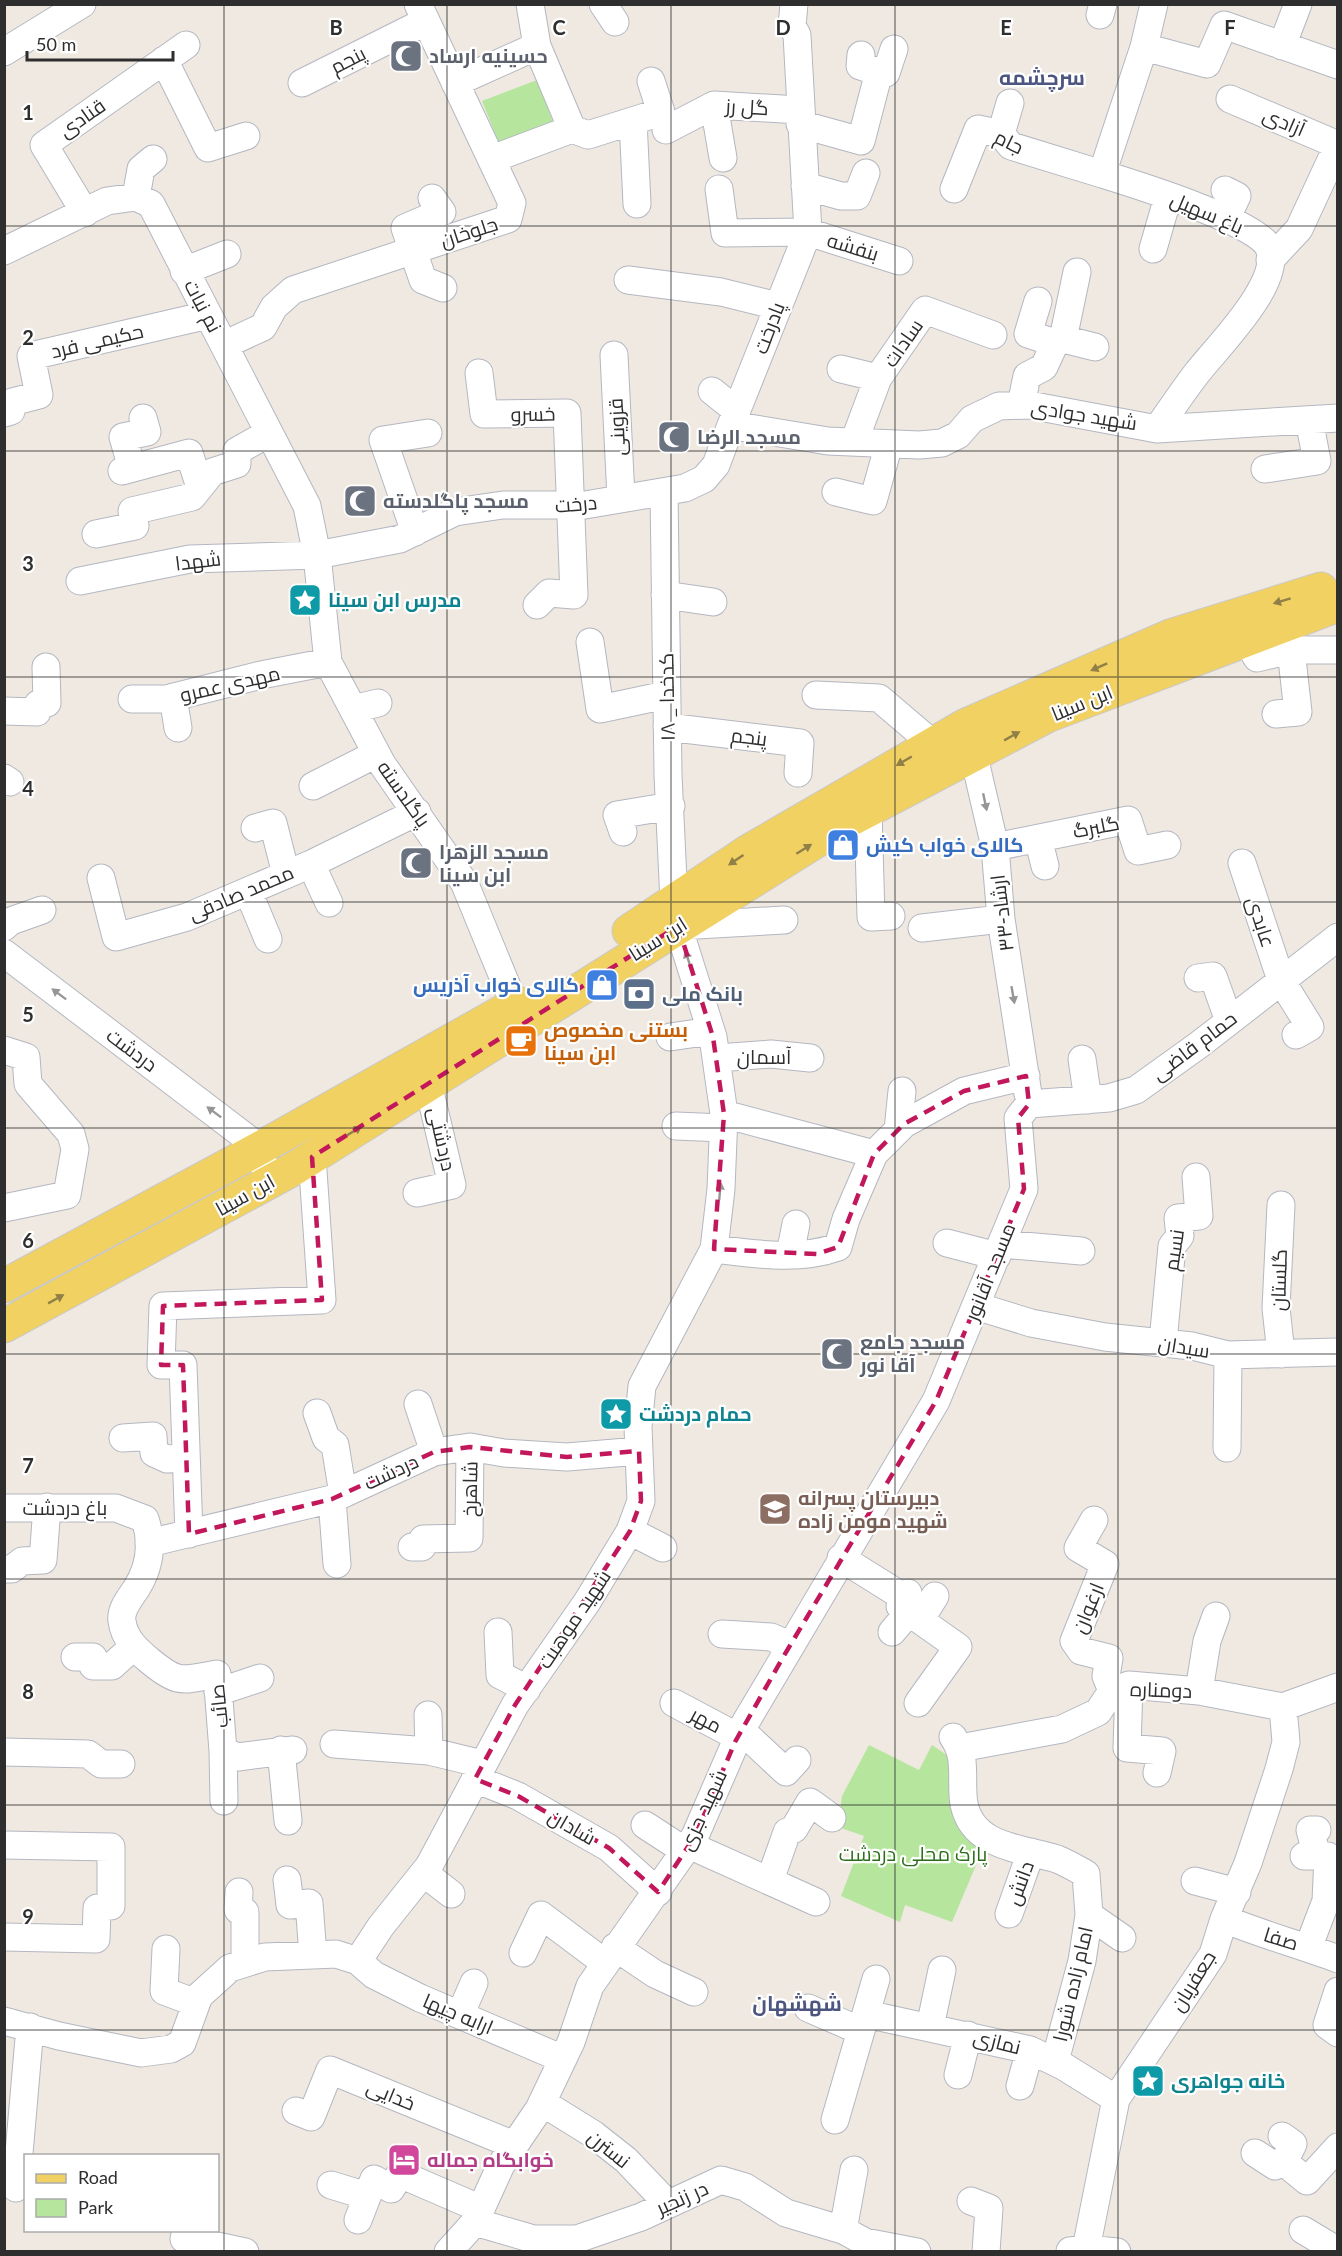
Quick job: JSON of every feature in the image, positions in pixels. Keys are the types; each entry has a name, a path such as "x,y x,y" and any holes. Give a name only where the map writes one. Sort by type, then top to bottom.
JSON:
{"main road":[{"name":"ابن سینا","path":"4,1286 260,1148 425,1070 520,1014 676,914 868,810 976,756 1047,716 1338,584"},
{"name":"ابن سینا","path":"676,914 747,852 966,725 1170,636 1239,628 1338,605"},
{"name":"ابن سینا","path":"4,1326 312,1157 425,1070"}],"street":[{"path":"530,4 537,46 572,129"},
{"path":"794,4 792,26 797,35 808,232"},
{"path":"1102,174 1144,46 1154,4"},
{"path":"1282,46 1298,4"},
{"path":"4,52 66,9"},
{"name":"پنجم","path":"302,83 422,13"},
{"name":"جلوخان","path":"224,345 263,327 274,307 293,290 508,219 512,203 422,13"},
{"path":"1144,46 1207,64 1224,25 1338,65"},
{"name":"قنادی","path":"85,213 44,145 186,45"},
{"path":"455,83 537,46"},
{"name":"گل رز","path":"666,130 714,105 800,117 861,141 870,64 886,73 894,50"},
{"path":"164,60 208,148 246,136"},
{"path":"492,159 572,129 588,135 625,116 661,112 651,81"},
{"name":"آزادی","path":"1230,99 1338,145 1299,230 1270,260"},
{"path":"1007,149 1010,103"},
{"path":"714,105 723,158"},
{"path":"625,116 637,204"},
{"name":"جام","path":"954,189 978,129 1007,149 1102,174"},
{"path":"4,251 107,201 136,197 141,169 153,159"},
{"path":"805,186 841,196 857,196 866,173"},
{"name":"باغ سهیل","path":"1102,174 1226,219 1262,238 1269,249 1270,260"},
{"name":"بنفشه","path":"719,189 725,233 808,232 899,261"},
{"path":"1225,190 1237,196 1226,219"},
{"name":"نم نبات","path":"136,197 152,204 184,272 307,506 317,555"},
{"path":"1153,249 1168,197"},
{"path":"432,198 442,212 405,228 423,280 443,288"},
{"name":"پادرخت","path":"734,418 808,232"},
{"path":"184,272 226,254"},
{"path":"1157,429 1195,374 1259,295 1269,272 1270,260"},
{"path":"1021,405 1027,376 1044,367 1059,341 1077,272"},
{"path":"628,280 721,292 778,306"},
{"path":"1038,301 1028,334 1095,347"},
{"name":"سادات","path":"854,442 878,378 925,310 993,335"},
{"name":"حکیمی فرد","path":"4,413 11,411 12,402 39,395 31,356 208,315"},
{"name":"قزوینی","path":"614,355 621,498"},
{"path":"841,369 878,378"},
{"name":"خسرو","path":"479,373 484,414 567,413 572,506"},
{"path":"664,493 685,488 704,479 716,465 734,418 712,390"},
{"name":"شهید جوادی","path":"734,418 828,441 890,444 942,443 958,435 972,419 999,406 1021,405 1145,425 1157,429 1338,418"},
{"path":"143,418 147,432 123,437 127,469 189,453 200,487"},
{"path":"1265,469 1317,461 1309,420"},
{"path":"96,534 135,526 132,511 192,497 212,471 237,464 237,451 269,433"},
{"path":"415,532 383,440 428,433"},
{"path":"836,492 873,501 890,444"},
{"name":"درخت","path":"317,555 400,539 455,512 503,505 572,506 664,493"},
{"name":"۱۸ _ کدخدا","path":"664,493 666,695 676,914"},
{"path":"537,605 549,594 574,595 572,506"},
{"name":"شهدا","path":"80,581 190,559 317,555"},
{"name":"پاگلدسته","path":"317,555 328,662 365,706 376,754 464,882 520,1014"},
{"path":"665,595 713,602"},
{"path":"1239,628 1257,658 1291,650 1338,650"},
{"path":"590,642 600,709 666,695"},
{"path":"1291,650 1298,713"},
{"name":"مهدی عمرو","path":"132,699 173,697 328,662"},
{"path":"4,711 37,712 38,704 48,703 46,667"},
{"path":"816,695 879,698 933,744"},
{"path":"173,697 178,728"},
{"name":"۳۳-ارشاد","path":"966,725 976,756 994,847 1001,919 1029,1104"},
{"name":"پنجم","path":"667,727 800,742 798,773"},
{"path":"313,786 376,754"},
{"path":"623,832 617,816 671,806"},
{"path":"868,810 872,917 891,916"},
{"name":"محمد صادقی","path":"101,878 116,937 187,917 298,869 417,812"},
{"name":"گلبرگ","path":"994,847 1128,820 1138,851 1167,845"},
{"path":"255,828 273,823 298,869 329,903"},
{"path":"1038,838 1045,866"},
{"name":"عابدی","path":"1242,863 1281,980 1310,1028 1296,1035"},
{"path":"248,891 268,939"},
{"path":"4,927 11,921 42,910"},
{"path":"784,920 676,914 717,1058 724,1121 714,1249 817,1254 838,1247 846,1220 874,1154 904,1124 964,1091 1026,1076"},
{"path":"922,928 1001,919"},
{"name":"حمام قاضی","path":"1029,1104 1109,1098 1136,1090 1338,937"},
{"name":"دردشت","path":"4,953 260,1148"},
{"path":"1198,978 1213,976 1229,1021"},
{"path":"670,1037 711,1031"},
{"path":"4,1050 26,1057 28,1084 71,1134 75,1149 67,1195 4,1208"},
{"name":"آسمان","path":"717,1058 771,1054 810,1058"},
{"path":"1082,1059 1088,1100"},
{"name":"دردشتی","path":"417,1193 453,1185 425,1070"},
{"path":"898,1130 902,1091"},
{"name":"مسجد آقانور","path":"841,1558 936,1401 976,1306 1024,1189 1018,1118 1029,1104"},
{"path":"676,1126 724,1121 874,1154"},
{"path":"260,1148 268,1182"},
{"path":"189,1534 183,1365 161,1365 163,1306 322,1300 312,1157"},
{"name":"نسیم","path":"1163,1342 1172,1246 1180,1236 1178,1218 1199,1216 1197,1177"},
{"name":"گلستان","path":"1281,1205 1276,1308 1281,1354"},
{"path":"790,1254 796,1224"},
{"path":"947,1243 999,1250 1081,1251"},
{"name":"شهید موهبت","path":"357,1961 381,1926 424,1873 527,1689 587,1602 630,1531 641,1501 639,1452 642,1386 714,1249"},
{"name":"سیدان","path":"976,1306 1028,1333 1103,1348 1163,1342 1228,1355 1338,1352"},
{"path":"1227,1448 1228,1355"},
{"path":"418,1404 435,1452"},
{"path":"317,1413 326,1438 326,1448 337,1497 337,1564"},
{"path":"123,1438 153,1436 154,1453 167,1459 186,1458"},
{"name":"دردشت","path":"149,1538 189,1534 337,1497 435,1452 470,1447 504,1454 567,1457 639,1452"},
{"name":"شاهرخ","path":"412,1547 422,1547 423,1539 469,1538 470,1447"},
{"path":"4,1569 12,1569 22,1561 43,1560 47,1507"},
{"name":"باغ دردشت","path":"4,1508 116,1508 145,1519 149,1538"},
{"name":"ارغوان","path":"1094,1520 1078,1548 1105,1564 1074,1641 1081,1651 1109,1658 1106,1676 1120,1688"},
{"path":"630,1531 663,1548"},
{"name":"صائب","path":"149,1538 149,1561 137,1587 126,1602 121,1621 133,1647 167,1675 180,1681 217,1674 223,1751 238,1757 287,1750 288,1821"},
{"path":"841,1558 907,1611 958,1647 918,1702"},
{"name":"شهید جزی","path":"448,2252 478,2216 501,2165 543,2103 563,2060 590,1986 687,1848 740,1733 841,1558"},
{"path":"907,1611 935,1596"},
{"path":"1199,1691 1207,1641 1216,1616"},
{"path":"498,1632 500,1675 527,1689"},
{"path":"722,1634 771,1637 790,1646"},
{"path":"88,1668 112,1666 133,1647"},
{"path":"218,1692 260,1678"},
{"path":"1283,1707 1338,1687"},
{"path":"1120,1688 1127,1748 1162,1751 1157,1773"},
{"name":"دومناره","path":"957,1742 1062,1729 1098,1712 1120,1688 1199,1691 1283,1707"},
{"name":"مهر","path":"674,1703 740,1733 786,1772 797,1760"},
{"name":"جعفریان","path":"1077,2250 1116,2099 1213,1954 1224,1919 1237,1892 1286,1742 1283,1707"},
{"path":"429,1715 429,1751"},
{"name":"امام زاده شورا","path":"957,1742 964,1802 969,1823 994,1843 1059,1860 1086,1874 1089,1915 1082,1961 1054,2061"},
{"name":"شادان","path":"333,1743 429,1751 479,1772 609,1848 658,1892"},
{"path":"223,1751 224,1801"},
{"path":"4,1752 88,1754 101,1764 121,1764"},
{"path":"755,1881 787,1832 794,1829 810,1802 832,1818"},
{"path":"645,1825 755,1881 816,1902"},
{"path":"4,1845 111,1847 111,1905 98,1908 96,1939 4,1937"},
{"path":"1308,1948 1326,1901 1328,1856 1313,1847"},
{"name":"دانش","path":"1009,1914 1031,1852"},
{"path":"424,1873 451,1894"},
{"path":"286,1880 290,1905 309,1903 313,1954"},
{"path":"1195,1881 1237,1892"},
{"path":"238,1892 238,1910 245,1912 245,1963"},
{"path":"524,1953 541,1915 610,1955 694,1992"},
{"path":"1089,1915 1122,1938"},
{"name":"صفا","path":"1224,1919 1277,1940 1338,1959"},
{"path":"166,1949 164,1991 196,2003"},
{"path":"15,2190 17,2024 59,2036 141,2053 171,2049 182,2043 199,1996 230,1968 265,1957 313,1954 336,1954 357,1961"},
{"name":"ارابه چیها","path":"357,1961 374,1975 563,2060"},
{"path":"930,2027 942,1970"},
{"path":"835,2120 876,1979"},
{"path":"460,2015 474,1983"},
{"path":"1338,1991 1327,2025 1338,2032"},
{"name":"نمازی","path":"808,2008 864,2022 930,2027 1030,2050 1054,2061 1116,2099"},
{"path":"958,2075 968,2035"},
{"path":"1020,2086 1030,2050"},
{"name":"خدایی","path":"296,2111 311,2117 330,2070 514,2145"},
{"name":"نسترن","path":"543,2103 592,2134 626,2160 668,2204"},
{"path":"1256,2153 1275,2166 1283,2149 1307,2181 1334,2146"},
{"path":"854,2170 857,2241"},
{"name":"در زنجیر","path":"331,2185 363,2208 374,2180 391,2189 400,2174 478,2216 522,2244 562,2245 668,2204 720,2180 744,2187 786,2213 857,2241 918,2252"},
{"path":"971,2201 988,2208 986,2252"},
{"path":"1303,2230 1338,2251"},
{"path":"200,2235 245,2252"},
{"path":"1077,2250 1117,2252"}],"highlighted area":[{"path":"678,926 713,1037 724,1114 714,1249 817,1254 838,1247 874,1154 904,1124 964,1091 1026,1076 1029,1104 1018,1118 1024,1189 936,1401 735,1742 695,1836 658,1892 609,1848 518,1796 475,1779 515,1705 630,1531 641,1501 639,1451 567,1457 470,1447 434,1452 332,1499 189,1534 183,1365 161,1365 163,1306 322,1300 312,1157"}],"green space":[{"path":"537,80 554,125 500,146 482,101"},
{"name":"پارک محلی دردشت","path":"869,1745 919,1770 932,1745 951,1758 952,1810 961,1831 982,1851 952,1922 905,1905 900,1922 841,1896 864,1836 838,1827 842,1796"}],"place":[{"name":"حسینیه ارساد","path":"406,56"},
{"name":"مسجد الرضا","path":"674,437"},
{"name":"مسجد پاگلدسته","path":"360,501"},
{"name":"مدرس ابن سینا","path":"305,600"},
{"name":"کالای خواب کیش","path":"843,845"},
{"name":"مسجد الزهرا ابن سینا","path":"416,863"},
{"name":"کالای خواب آذریس","path":"602,985"},
{"name":"بانک ملی","path":"639,994"},
{"name":"بستنی مخصوص ابن سینا","path":"521,1041"},
{"name":"مسجد جامع آقا نور","path":"837,1354"},
{"name":"حمام دردشت","path":"616,1414"},
{"name":"دبیرستان پسرانه شهید مومن زاده","path":"775,1509"},
{"name":"خانه جواهری","path":"1148,2081"},
{"name":"خوابگاه جماله","path":"404,2160"}],"district":[{"name":"سرچشمه","path":"1042,78"},
{"name":"شهشهان","path":"797,2004"}]}
